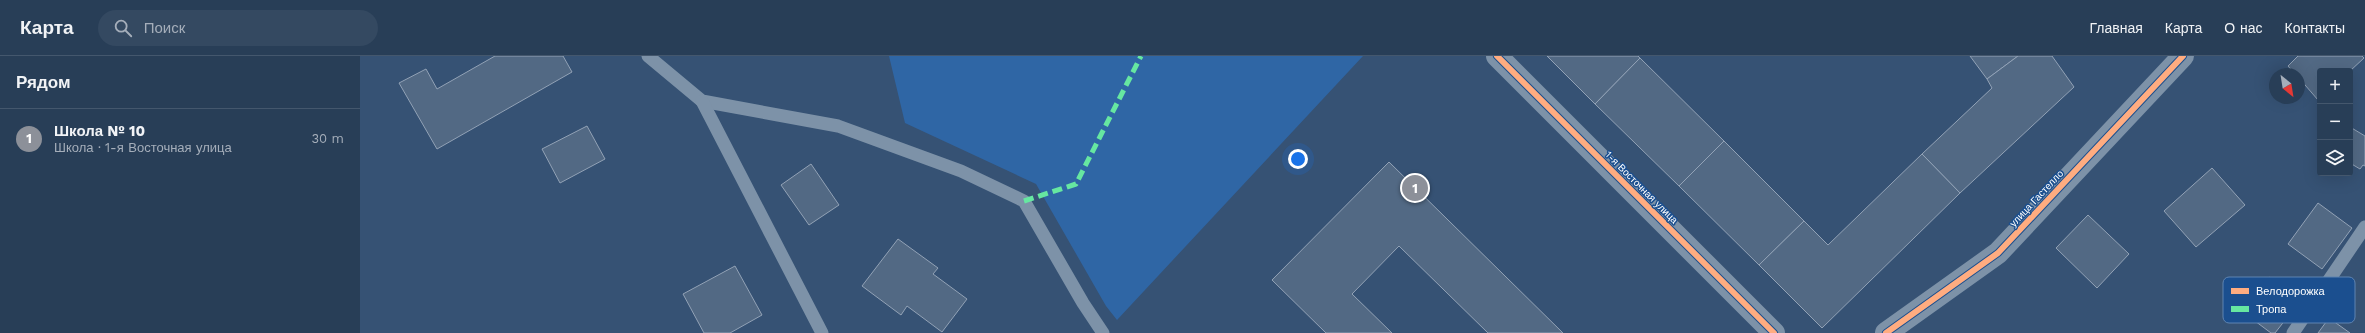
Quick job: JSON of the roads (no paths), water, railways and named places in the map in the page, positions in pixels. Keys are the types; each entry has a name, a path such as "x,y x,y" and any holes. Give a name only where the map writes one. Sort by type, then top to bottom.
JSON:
{"street":[{"name":"1-я Восточная улица","path":"1497,56 1774,333"},
{"name":"улица Гастелло","path":"1886,333 1998,253 2184,56"}],"lane":[{"path":"648,56 702,101 822,333"},
{"path":"702,101 838,126 961,171 1024,201 1083,303 1104,333"},
{"path":"2331,277 2365,227"},
{"path":"2293,333 2300,323"}],"place":[{"name":"Школа № 10","path":"1415,188"}]}
